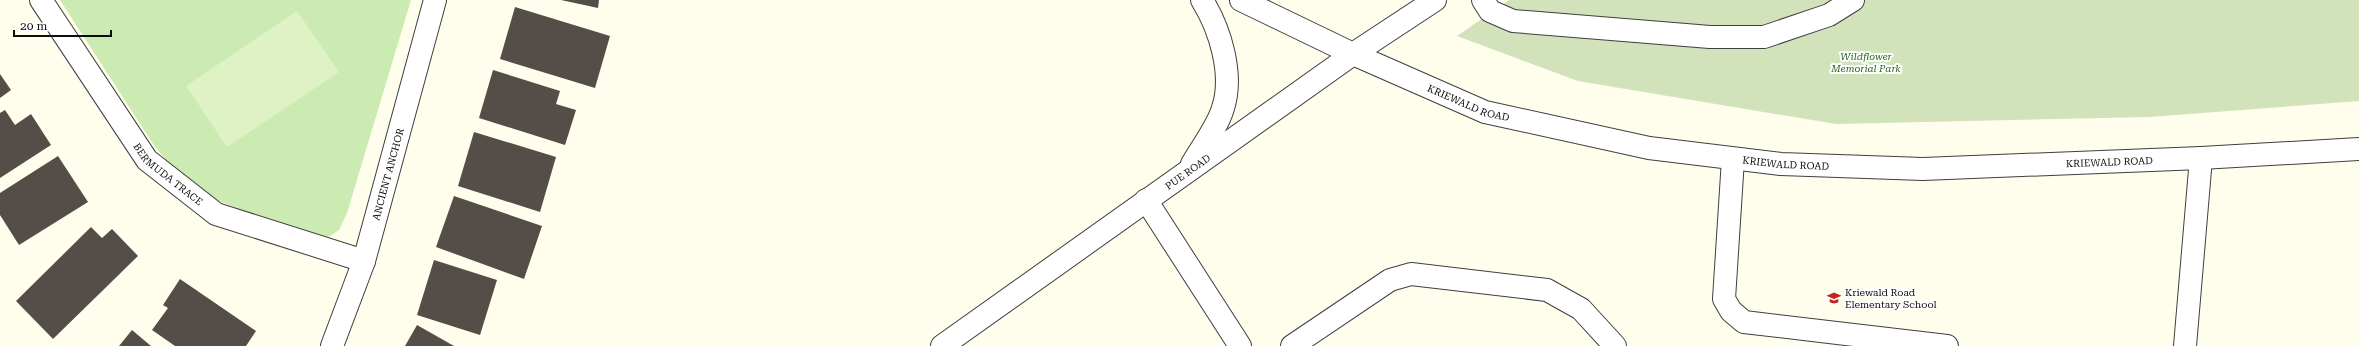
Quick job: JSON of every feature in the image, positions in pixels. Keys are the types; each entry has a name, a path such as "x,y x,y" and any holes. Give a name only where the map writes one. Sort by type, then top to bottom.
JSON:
{"street":[{"name":"BERMUDA TRACE","path":"42,0 147,160 216,214 364,261"},
{"name":"ANCIENT ANCHOR","path":"332,346 364,261 435,0"},
{"path":"1190,169 1223,109 1228,85 1225,61 1218,38 1202,0"},
{"name":"KRIEWALD ROAD","path":"1241,0 1353,54 1485,112 1650,148 1781,164 1923,170 2201,158 2359,149"},
{"name":"PUE ROAD","path":"942,346 1353,54 1435,0"},
{"path":"1483,0 1490,11 1513,20 1726,37 1764,37 1829,15 1853,0"},
{"path":"2185,346 2201,158"},
{"path":"1733,159 1724,299 1731,311 1744,322 1947,346"},
{"path":"1146,200 1240,346"},
{"path":"1292,346 1390,280 1411,274 1547,290 1581,309 1615,346"}],"green space":[{"path":"60,0 411,0 347,213 339,230 329,237 301,232 214,199 173,168 155,147"},
{"name":"Wildflower Memorial Park","path":"1509,0 2359,0 2359,101 2149,117 1836,124 1578,81 1457,36"},
{"path":"297,11 339,72 227,147 186,86"}],"building":[{"path":"561,0 599,0 598,8"},
{"path":"515,7 610,36 595,88 500,59"},
{"path":"493,70 560,91 556,104 576,110 565,145 479,118"},
{"path":"0,74 11,90 0,98"},
{"path":"5,110 15,125 31,114 51,145 0,178 0,113"},
{"path":"474,132 556,157 540,212 458,186"},
{"path":"58,156 88,202 19,245 0,215 0,193"},
{"path":"454,196 542,226 524,279 436,247"},
{"path":"91,227 102,238 112,229 138,256 53,339 16,301"},
{"path":"434,260 497,280 480,335 417,315"},
{"path":"180,279 256,331 246,346 175,346 152,330 168,308 163,305"},
{"path":"417,325 454,346 405,346"},
{"path":"132,330 151,346 119,346"}],"place":[{"name":"Kriewald Road Elementary School","path":"1834,298"}]}
